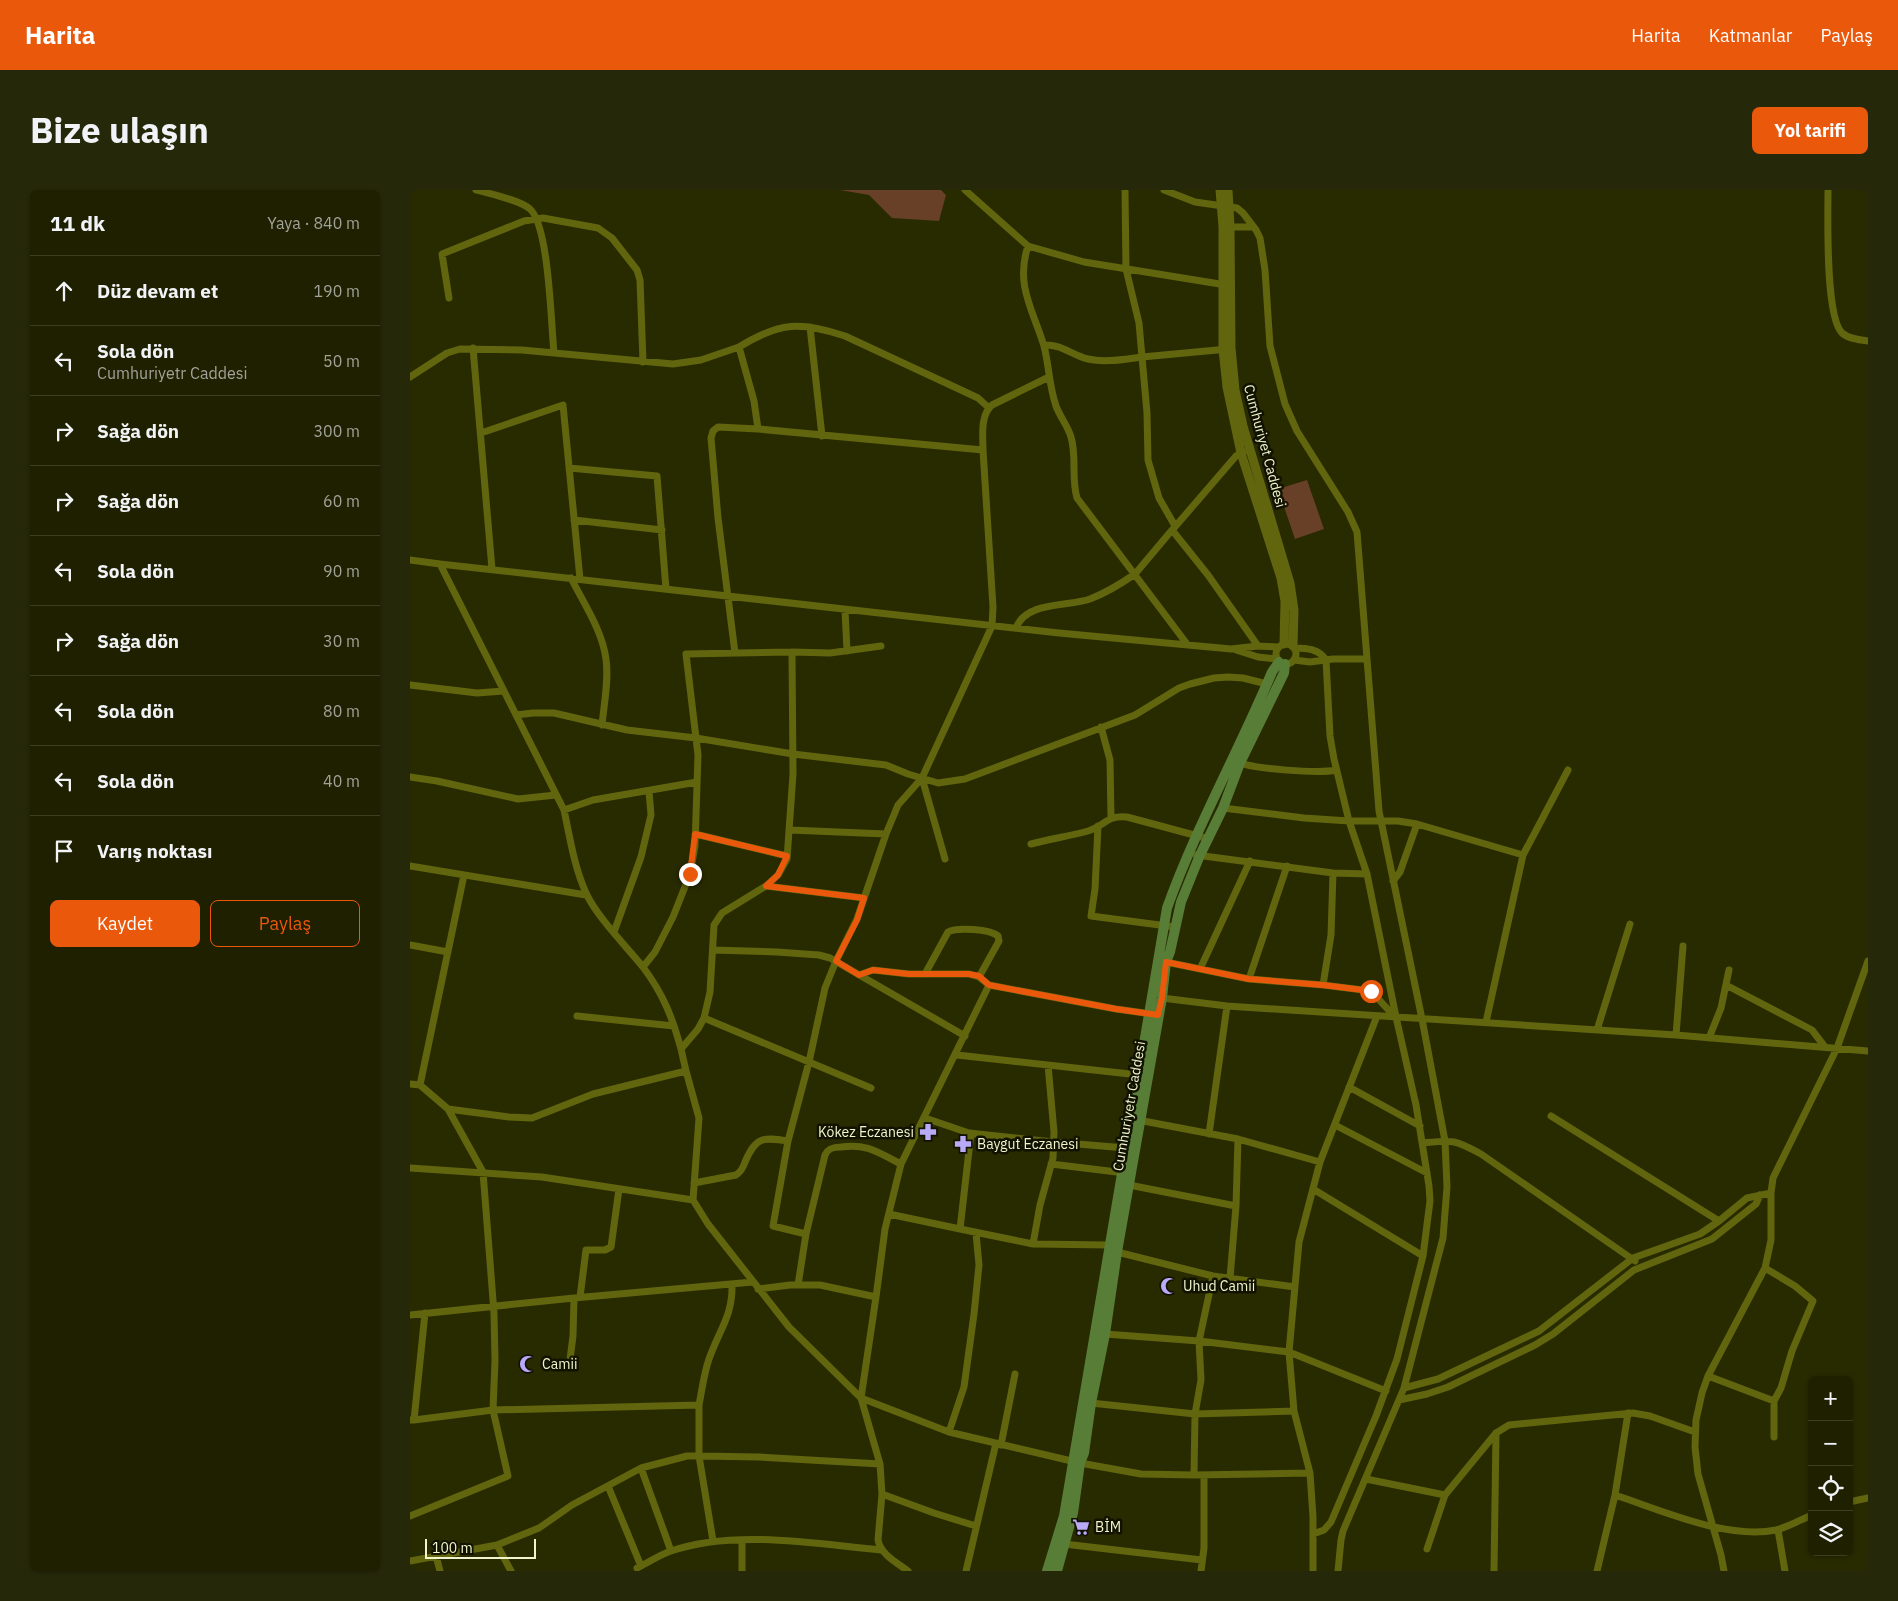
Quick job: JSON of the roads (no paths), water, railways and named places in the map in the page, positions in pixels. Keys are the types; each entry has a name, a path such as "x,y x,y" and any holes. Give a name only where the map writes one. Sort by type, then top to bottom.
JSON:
{"main road":[{"path":"1047,1571 1064,1516 1076,1462 1127,1177 1126,1148 1136,1120 1139,1075 1154,1014 1167,908 1187,854 1236,762 1272,672 1284,661"},
{"name":"Cumhuriyetr Caddesi","path":"1057,1571 1074,1514 1076,1462 1084,1453 1091,1403 1105,1334 1113,1248 1127,1177 1154,1014 1162,998 1166,962 1181,902 1200,855 1223,808 1236,762 1280,683 1284,673 1284,661"}],"street":[{"path":"476,190 523,205 532,211 536,218 545,249 554,353"},
{"path":"965,190 1028,246 1084,262 1227,285"},
{"path":"1125,190 1126,269 1139,323 1147,413 1148,460 1159,498 1174,528 1258,646"},
{"path":"1164,190 1195,202 1240,210 1260,238 1265,270 1270,346 1285,404 1297,431 1348,512 1357,532 1381,820 1445,1141 1448,1187 1443,1238 1404,1388 1343,1531 1338,1571"},
{"name":"Cumhuriyet Caddesi","path":"1220,190 1230,227 1227,285"},
{"name":"Cumhuriyet Caddesi","path":"1228,190 1225,206 1227,387 1281,578 1287,646"},
{"path":"1828,190 1830,293 1837,324 1842,332 1859,340 1868,341"},
{"path":"449,298 442,254 536,218 598,228 612,238 637,270 642,290 641,336 644,362"},
{"path":"1230,227 1253,226"},
{"path":"1028,246 1023,265 1024,285 1044,345 1055,404 1072,438 1077,498 1187,644"},
{"path":"410,377 447,353 460,349 473,348 554,353 644,362 689,363 739,347 782,326 810,327 846,336 978,398 989,408"},
{"path":"810,327 822,436"},
{"path":"1044,345 1059,346 1084,358 1097,360 1227,349"},
{"path":"739,347 754,402 758,429"},
{"path":"473,348 492,569"},
{"path":"806,1234 773,1226 788,1141 809,1062 825,988 836,961 857,920 886,834 898,805 922,778 992,626 993,607 983,450 985,417 989,408 1049,378"},
{"path":"481,433 563,406 580,579"},
{"path":"735,653 718,518 711,434 715,429 722,427 758,429 983,450"},
{"path":"1016,628 1020,620 1027,614 1048,606 1092,599 1135,574 1236,456 1245,451"},
{"path":"569,468 657,476 666,590"},
{"path":"574,520 662,530"},
{"path":"410,560 729,598 1231,649 1258,657 1284,661 1367,660"},
{"path":"440,564 564,810 573,859 586,894 658,987 674,1026 700,1118 693,1200 708,1224 789,1327 861,1398 949,1432 1076,1462 1141,1474 1310,1473"},
{"path":"570,578 598,630 606,660 602,725"},
{"path":"845,610 847,651"},
{"path":"643,967 655,952 673,917 690,874 695,834 698,755 686,654 830,653 881,646"},
{"path":"1231,649 1258,646 1287,646 1314,650 1319,652 1326,660 1330,736 1336,770 1349,821 1367,874 1420,1126 1430,1201 1423,1256 1397,1360 1386,1391 1330,1522 1324,1530 1313,1534"},
{"path":"1284,661 1276,653 1287,646"},
{"path":"1284,661 1296,655 1287,646"},
{"path":"681,1048 698,1029 704,1018 710,992 714,925 722,913 766,886 778,875 787,856 793,754 792,652"},
{"path":"516,716 533,713 554,713 627,730 696,738 793,754 886,765 938,783 965,779 1136,715 1179,688 1201,680 1228,677 1243,678 1267,684"},
{"path":"410,685 477,693 504,691"},
{"path":"1102,727 1110,760 1111,817"},
{"path":"1236,762 1262,767 1321,772 1336,770"},
{"path":"1486,1022 1523,855 1568,770"},
{"path":"410,777 518,799 556,795"},
{"path":"922,778 945,859"},
{"path":"564,810 593,800 697,782"},
{"path":"614,932 641,857 650,815 649,791"},
{"path":"1223,808 1304,818 1349,821 1381,820 1417,824 1523,855"},
{"path":"1031,844 1088,831 1111,817 1127,817 1209,838"},
{"path":"1393,881 1400,872 1417,824"},
{"path":"1098,826 1096,890 1091,916 1175,927"},
{"path":"790,830 886,834"},
{"path":"695,834 787,856"},
{"path":"1187,854 1287,866 1333,874 1367,874"},
{"path":"1200,969 1250,861"},
{"path":"410,866 586,894"},
{"path":"1249,979 1287,866"},
{"path":"1323,985 1331,935 1333,874"},
{"path":"420,1085 464,875"},
{"path":"766,886 864,898"},
{"path":"1598,1030 1630,924"},
{"path":"925,974 948,932 958,929 992,932 998,936 999,941 979,976"},
{"path":"410,945 448,952"},
{"path":"1676,1035 1683,946"},
{"path":"713,950 819,955 836,961 965,1036"},
{"path":"1724,1571 1698,1474 1695,1432 1698,1406 1708,1376 1765,1268 1772,1235 1771,1193 1773,1178 1838,1048 1868,961"},
{"path":"1166,962 1249,979 1371,991 1396,1017"},
{"path":"859,975 873,970 925,974 965,974 979,976 989,985 1154,1014"},
{"path":"1710,1038 1721,1008 1729,970"},
{"path":"881,1550 878,1540 882,1494 880,1464 861,1398 885,1229 902,1164 989,985"},
{"path":"1726,985 1812,1030 1825,1047"},
{"path":"1162,998 1227,1006 1676,1035 1868,1051"},
{"path":"1209,1134 1227,1006"},
{"path":"577,1016 674,1026"},
{"path":"1313,1571 1310,1473 1294,1411 1289,1352 1299,1242 1320,1162 1377,1016"},
{"path":"704,1018 871,1088"},
{"path":"957,1054 1139,1075"},
{"path":"1033,1244 1040,1205 1051,1164 1053,1142 1048,1065"},
{"path":"448,1108 509,1117 532,1118 593,1094 686,1071"},
{"path":"410,1084 420,1085 448,1108 483,1172 493,1307 495,1361 493,1410 508,1476 410,1516"},
{"path":"1349,1088 1420,1126"},
{"path":"1551,1116 1719,1221"},
{"path":"925,1118 971,1133 1126,1148"},
{"path":"1136,1120 1238,1139 1320,1162"},
{"path":"1335,1125 1427,1174"},
{"path":"960,1229 971,1133"},
{"path":"694,1184 736,1176 741,1172 752,1147 760,1140 771,1138 788,1141"},
{"path":"1230,1278 1236,1206 1238,1139"},
{"path":"1423,1144 1445,1141 1460,1142 1482,1154 1633,1258 1639,1266"},
{"path":"798,1285 806,1234 825,1155 829,1149 859,1145 902,1164"},
{"path":"1051,1164 1127,1177 1236,1206"},
{"path":"410,1168 542,1177 693,1200"},
{"path":"569,1367 577,1297 586,1250 605,1250 610,1247 619,1189"},
{"path":"1313,1189 1423,1256"},
{"path":"1404,1388 1427,1383 1451,1374 1486,1355 1539,1331 1633,1258 1689,1238 1709,1228 1747,1198 1771,1193"},
{"path":"1399,1400 1448,1387 1536,1345 1553,1334 1639,1266 1698,1246 1712,1239 1756,1204 1760,1195"},
{"path":"889,1214 1033,1244 1113,1248 1213,1276 1295,1287"},
{"path":"949,1432 964,1387 968,1360 979,1265 976,1233"},
{"path":"1765,1268 1795,1286 1813,1301 1792,1350 1781,1388 1774,1401 1774,1437"},
{"path":"1194,1475 1195,1414 1200,1380 1200,1341 1213,1276"},
{"path":"410,1315 577,1297 753,1282"},
{"path":"713,1542 698,1456 699,1405 708,1360 728,1316 732,1299 732,1284"},
{"path":"758,1289 820,1285 876,1296"},
{"path":"425,1313 412,1420 493,1410 699,1405"},
{"path":"1105,1334 1200,1341 1289,1352 1386,1391"},
{"path":"966,1571 1015,1374"},
{"path":"1708,1376 1774,1401"},
{"path":"1091,1403 1195,1414 1294,1411"},
{"path":"1427,1549 1445,1495 1496,1433 1509,1425 1628,1413 1644,1414 1695,1432"},
{"path":"1597,1571 1615,1494 1628,1413"},
{"path":"1494,1571 1496,1433"},
{"path":"410,1561 497,1546 539,1528 572,1505 641,1468 687,1456 759,1457 880,1464"},
{"path":"641,1468 671,1551"},
{"path":"1201,1571 1204,1475"},
{"path":"1366,1479 1445,1495"},
{"path":"608,1486 637,1569 671,1551 713,1542 768,1540 881,1550 908,1571"},
{"path":"882,1494 976,1526"},
{"path":"1615,1494 1713,1527 1751,1532 1778,1530 1808,1518"},
{"path":"1853,1501 1868,1498"},
{"path":"1778,1530 1785,1571"},
{"path":"742,1541 742,1571"},
{"path":"1064,1544 1202,1560"},
{"path":"497,1546 511,1571"},
{"path":"436,1556 440,1571"}],"place":[{"name":"Kökez Eczanesi","path":"928,1132"},
{"name":"Baygut Eczanesi","path":"963,1144"},
{"name":"Uhud Camii","path":"1169,1286"},
{"name":"Camii","path":"528,1364"},
{"name":"BİM","path":"1081,1527"}]}
